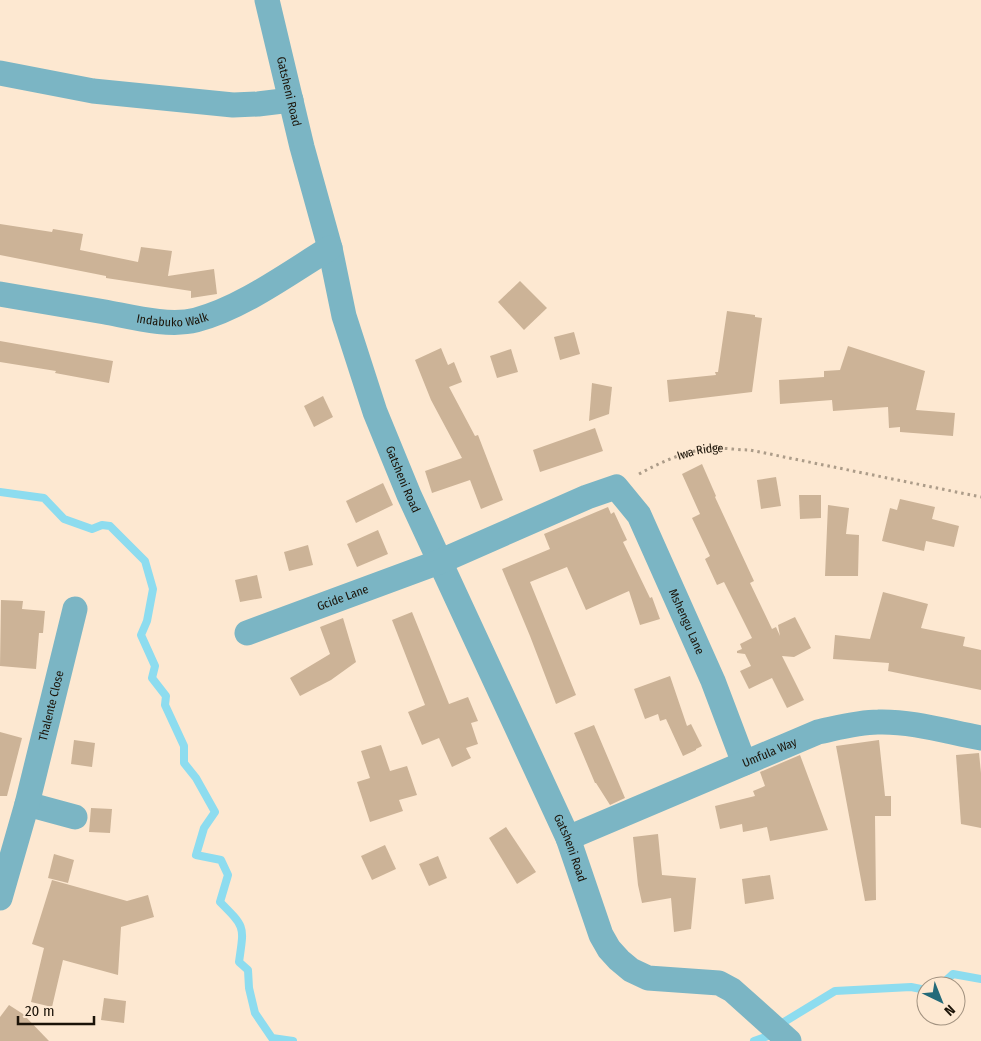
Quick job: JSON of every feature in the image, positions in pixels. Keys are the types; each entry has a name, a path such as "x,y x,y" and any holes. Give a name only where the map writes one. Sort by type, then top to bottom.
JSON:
{"street":[{"name":"Gatsheni Road","path":"267,0 330,248 344,316 375,412 439,562 568,838 601,935 609,949 619,960 632,970 648,978 719,983 732,990 789,1041"},
{"path":"0,73 93,91 234,105 291,100"},
{"name":"Indabuko Walk","path":"0,294 141,319 170,322 193,321 217,314 238,304 330,248"},
{"path":"439,562 587,496 616,487"},
{"name":"Mshengu Lane","path":"616,487 639,515 713,681 744,762"},
{"name":"Gcide Lane","path":"247,633 439,562"},
{"name":"Thalente Close","path":"0,898 27,804 75,609"},
{"name":"Umfula Way","path":"568,838 818,732 844,726 878,722 903,723 981,738"},
{"path":"27,804 75,817"}],"path":[{"name":"Iwa Ridge","path":"616,487 657,464 685,453 715,448 750,450 981,497"}],"building":[{"path":"0,224 52,232 53,229 83,234 80,250 138,262 141,247 172,251 168,276 214,269 217,294 191,298 191,291 106,278 106,276 0,255"},
{"path":"520,281 547,308 524,330 498,302"},
{"path":"727,311 755,315 755,317 762,318 752,392 669,402 667,380 716,375 715,372 718,372"},
{"path":"574,332 580,354 560,360 554,337"},
{"path":"0,341 113,361 109,383 55,373 56,371 0,362"},
{"path":"848,346 925,371 916,410 955,413 953,436 900,432 900,427 889,428 888,407 833,411 832,400 780,404 779,380 824,377 824,371 840,370"},
{"path":"441,348 448,365 454,362 462,382 449,387 475,436 478,435 503,500 481,509 470,480 432,493 425,471 462,458 431,400 415,360"},
{"path":"511,349 518,372 497,378 490,356"},
{"path":"592,383 612,387 609,414 589,421"},
{"path":"323,396 333,417 314,427 304,406"},
{"path":"595,428 603,451 540,472 533,450"},
{"path":"702,464 715,497 754,581 750,583 772,629 776,627 780,636 778,625 795,617 811,648 794,657 782,656 804,700 787,708 772,678 749,689 740,671 751,666 745,654 737,653 737,651 742,649 740,644 752,638 724,582 717,585 705,559 710,556 692,518 700,514 682,474"},
{"path":"776,477 781,506 761,509 757,480"},
{"path":"383,483 393,505 356,523 346,501"},
{"path":"799,495 821,495 821,518 800,519"},
{"path":"900,499 935,507 932,519 959,526 954,547 926,541 924,551 882,541 890,508 897,510"},
{"path":"828,505 849,508 846,534 859,535 858,576 825,576"},
{"path":"608,507 611,514 614,512 627,540 623,542 650,598 652,597 660,619 640,625 629,591 586,610 567,567 530,582 576,695 556,704 502,569 550,549 544,534"},
{"path":"378,530 388,554 357,567 347,544"},
{"path":"308,545 313,565 289,571 284,552"},
{"path":"257,575 262,598 240,602 235,580"},
{"path":"883,592 928,604 921,628 965,637 963,646 981,650 981,690 888,671 889,663 833,659 835,635 870,639"},
{"path":"1,600 23,601 22,609 45,611 43,633 39,633 36,669 0,666"},
{"path":"412,612 449,704 468,697 478,721 471,723 478,744 466,748 471,758 452,767 439,738 422,745 408,712 425,705 392,620"},
{"path":"343,618 356,662 331,680 300,696 290,678 330,654 320,627"},
{"path":"670,676 687,726 691,724 702,746 683,756 666,719 660,721 658,714 645,719 634,689"},
{"path":"594,725 625,798 610,805 595,783 574,733"},
{"path":"0,732 22,738 7,796 0,796"},
{"path":"74,740 95,743 92,767 71,764"},
{"path":"879,740 885,796 891,796 891,816 875,816 876,900 865,901 836,746"},
{"path":"381,745 390,771 407,766 417,795 399,800 403,811 370,822 357,782 370,778 361,751"},
{"path":"979,753 981,828 961,824 956,755"},
{"path":"800,755 828,830 770,841 767,827 743,832 742,824 720,829 715,806 755,796 753,791 765,786 760,772"},
{"path":"91,808 112,809 110,833 89,832"},
{"path":"506,827 536,872 517,884 489,838"},
{"path":"658,834 662,875 696,878 691,929 674,932 671,898 642,903 638,885 633,837"},
{"path":"385,845 396,869 372,880 361,856"},
{"path":"54,854 74,860 68,883 48,878"},
{"path":"438,856 447,878 429,886 419,864"},
{"path":"770,875 774,899 745,904 742,879"},
{"path":"52,880 127,901 148,895 154,917 121,927 118,975 63,960 52,1007 31,1002 44,948 32,944"},
{"path":"104,998 126,1001 124,1023 101,1020"},
{"path":"9,1005 23,1014 49,1041 0,1041 0,1017"}],"waterway":[{"path":"0,492 44,498 64,519 92,529 102,525 110,526 145,561 153,589 147,621 141,635 155,666 152,678 166,696 165,705 184,746 184,763 196,778 215,812 204,828 196,855 221,860 228,875 220,902 235,917 241,928 242,941 239,962 248,970 249,988 255,1013 272,1038 293,1041"},
{"path":"951,976 953,974 964,976"},
{"path":"966,976 981,979"},
{"path":"784,1022 835,991 916,988"},
{"path":"754,1041 771,1035"}]}
